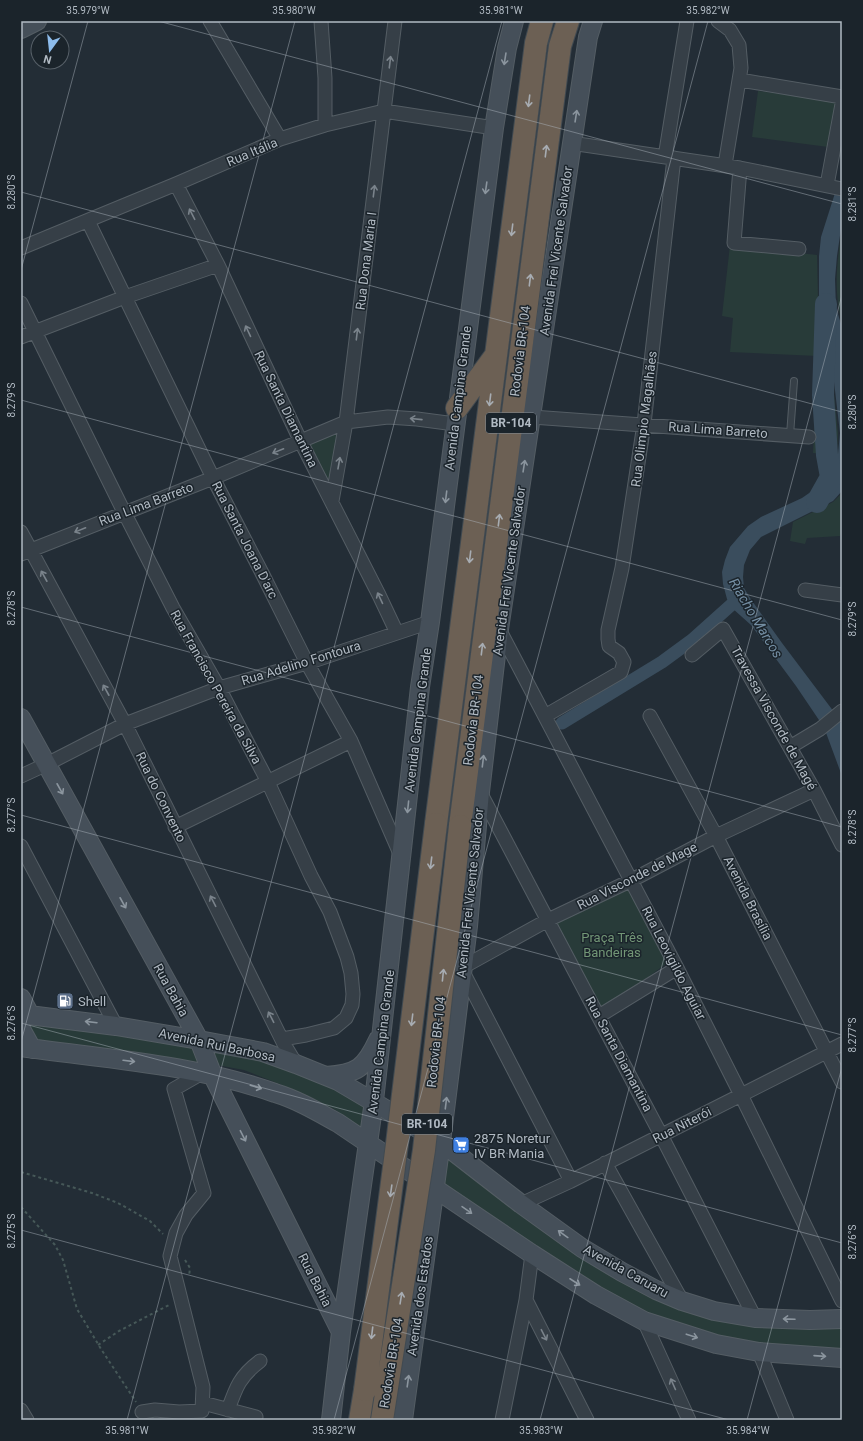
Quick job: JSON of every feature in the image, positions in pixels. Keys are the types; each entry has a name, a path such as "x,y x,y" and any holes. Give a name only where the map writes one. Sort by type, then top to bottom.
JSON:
{"highway":[{"name":"Rodovia BR-104","path":"360,1420 397,1144 436,824 536,43 542,21"},
{"name":"Rodovia BR-104","path":"382,1420 424,1150 460,826 560,46 568,21"},
{"path":"456,416 496,354"}],"main road":[{"path":"21,29 38,21"},
{"name":"Avenida Campina Grande","path":"331,1420 341,1332 374,1101 420,687 430,622 494,128 507,48 514,21"},
{"name":"Avenida Frei Vicente Salvador","path":"436,1180 468,926 480,792 499,629 532,417 571,144 588,37 592,21"},
{"name":"Rua Bahia","path":"21,718 199,1040 208,1074 341,1332"},
{"path":"21,998 26,1048 153,1064 208,1074 242,1082 276,1093 305,1105 338,1123 368,1144 436,1180 532,1254 596,1295 644,1321 716,1344 759,1352 842,1358"},
{"name":"Avenida Rui Barbosa","path":"24,1019 116,1026 263,1052 338,1081 441,1142"},
{"path":"326,1076 354,1072 371,1056 382,1032"},
{"name":"Avenida Caruaru","path":"441,1142 521,1204 582,1248 656,1290 682,1301 714,1311 755,1318 810,1320 842,1319"},
{"name":"Avenida dos Estados","path":"403,1420 436,1180"}],"street":[{"path":"210,21 280,139"},
{"path":"321,21 325,78 325,125"},
{"name":"Rua Dona Maria I","path":"332,501 346,422 395,21"},
{"name":"Rua Olimpio Magalhães","path":"545,716 620,672 624,662 619,653 609,646 608,630 622,568 644,424 670,157 687,21"},
{"path":"718,21 730,30 739,46 741,68 725,165"},
{"path":"740,80 842,97"},
{"path":"826,186 842,104"},
{"name":"Rua Itália","path":"21,248 280,139 325,125 384,111 494,128"},
{"path":"571,144 725,165 842,190"},
{"path":"740,168 734,243 799,249"},
{"name":"Rua Santa Diamantina","path":"176,184 218,265 300,442 332,501 397,633"},
{"name":"Rua Santa Joana D'arc","path":"88,221 213,478 306,663 350,741 402,859"},
{"path":"21,337 125,297 218,265"},
{"name":"Rua Francisco Pereira da Silva","path":"21,303 34,332 173,608 219,688 268,782 311,876 330,912 347,957 351,973 353,994 352,1004 346,1018 334,1028 282,1039"},
{"name":"Rua Lima Barreto","path":"25,552 213,478 346,422 388,417 417,419 456,416"},
{"name":"Rua Lima Barreto","path":"532,417 809,437"},
{"name":"Rua do Convento","path":"21,532 25,552 125,724 175,827 296,1064"},
{"path":"805,590 842,595"},
{"name":"Rua Adelino Fontoura","path":"21,776 125,724 219,688 306,663 430,622"},
{"name":"Rua Leovigildo Aguiar","path":"499,629 632,880 742,1095 842,1301"},
{"name":"Travessa Visconde de Magé","path":"692,655 724,629 814,790 842,845"},
{"path":"790,747 820,729 842,711"},
{"name":"Avenida Brasília","path":"650,716 716,836 828,1052 842,1082"},
{"path":"175,827 350,741"},
{"name":"Rua Visconde de Mage","path":"462,968 548,920 632,880 716,836 814,790"},
{"name":"Rua Santa Diamantina","path":"480,792 599,1016 755,1318"},
{"path":"21,846 116,1026"},
{"path":"462,968 571,1180"},
{"path":"599,1016 677,968"},
{"name":"Rua Niterói","path":"521,1204 842,1044"},
{"path":"142,1412 155,1410 179,1412 202,1411 203,1387 170,1256 176,1233 186,1215 204,1193 174,1089 208,1074"},
{"path":"605,1163 682,1301"},
{"path":"502,1420 526,1300 532,1254"},
{"path":"526,1300 587,1420"},
{"path":"644,1321 688,1420"},
{"path":"759,1352 787,1420"},
{"path":"228,1410 238,1383 251,1368 260,1361"},
{"path":"203,1403 256,1417"},
{"path":"21,1410 27,1420"}],"lane":[{"path":"790,435 794,382"}],"path":[{"path":"21,1172 118,1203 150,1221 173,1244 190,1268 189,1276"},
{"path":"21,1207 55,1245 63,1260 77,1309 98,1345 142,1412"},
{"path":"98,1345 119,1331 160,1309 181,1300"}],"green space":[{"path":"758,91 836,101 828,147 752,137"},
{"path":"842,229 842,323 839,311 837,265"},
{"path":"730,245 817,255 820,320 830,356 838,433 837,455 813,453 818,356 730,352 733,318 722,316"},
{"path":"340,429 327,487 307,443"},
{"path":"842,493 842,530 840,536 807,538 805,544 790,541 793,522 833,502"},
{"name":"Praça Três Bandeiras","path":"632,886 667,963 602,1012 550,926"},
{"path":"21,1016 197,1041 204,1063 32,1040"},
{"path":"204,1043 266,1056 371,1101 367,1132 334,1109 282,1085 244,1070 211,1064"},
{"path":"443,1149 664,1296 842,1322 842,1354 761,1349 656,1322 438,1185"}],"water":[{"path":"835,193 842,195 842,222 835,279 836,308 842,327 842,491 833,501 761,537 750,550 744,565 743,577 744,588 750,598 834,712 821,723 751,625 732,608 727,599 723,584 722,572 730,547 748,526 761,517 802,498 825,482 833,471 838,454 840,433 831,356 821,321 819,297 819,256 821,237"},
{"path":"838,717 842,726 842,776 825,730"}],"waterway":[{"name":"Riacho Marcos","path":"817,502 831,477 827,455 823,395 826,304"},
{"path":"562,723 662,662 692,640 740,597"}],"place":[{"name":"Shell","path":"65,1001"},
{"name":"2875 Noretur IV BR Mania","path":"461,1145"}]}
